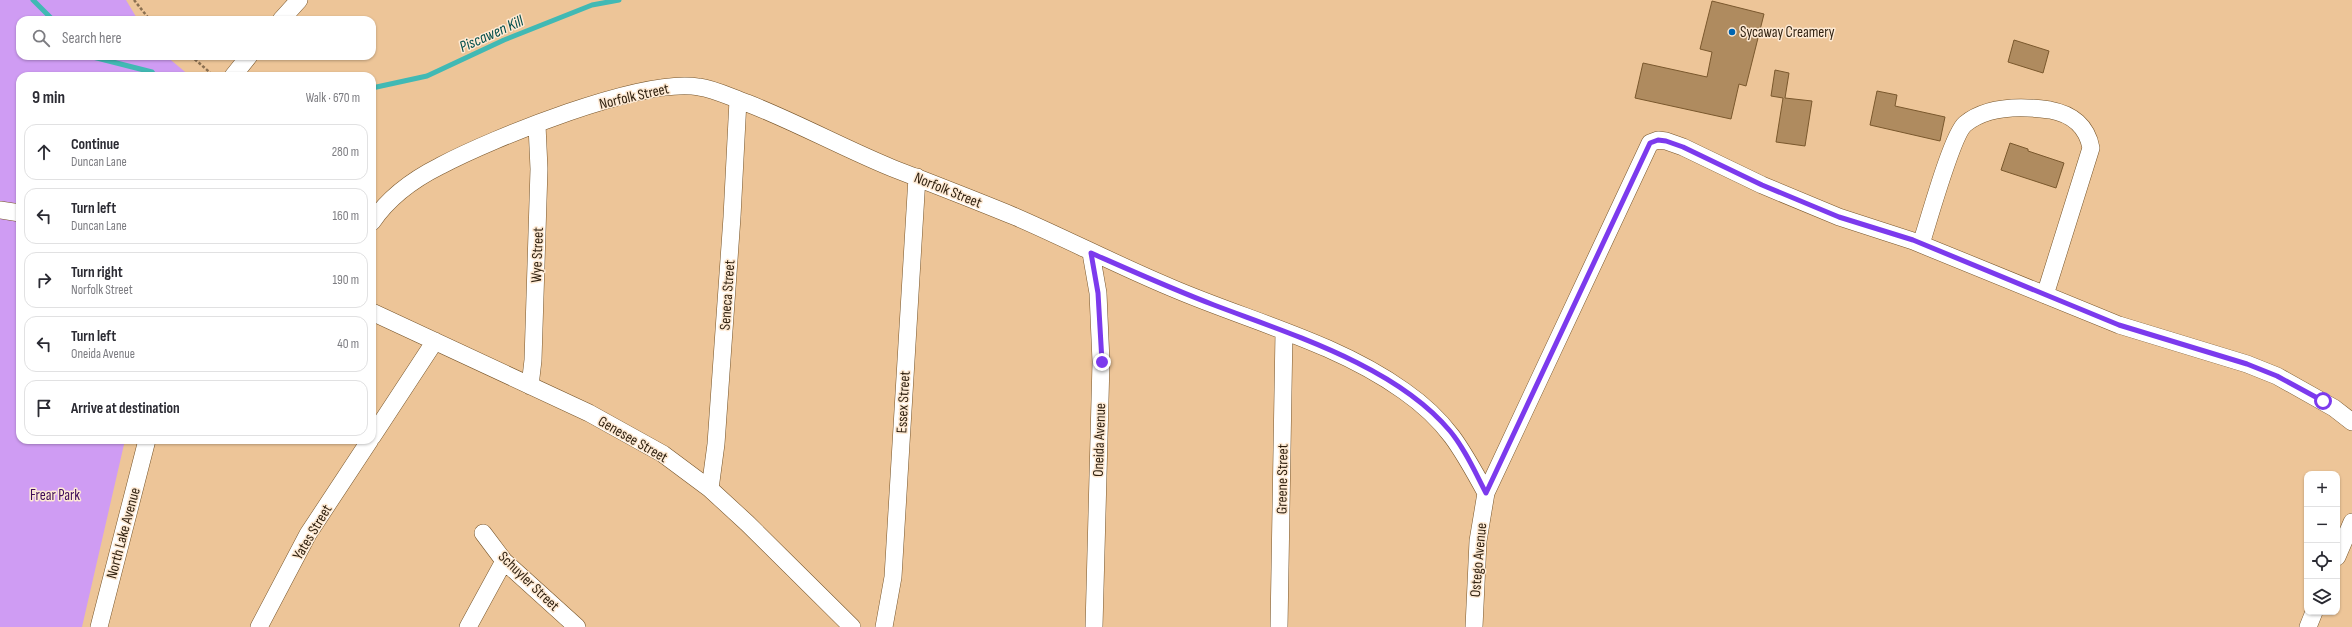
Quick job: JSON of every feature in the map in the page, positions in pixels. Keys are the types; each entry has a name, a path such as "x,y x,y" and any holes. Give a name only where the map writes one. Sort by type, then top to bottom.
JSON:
{"street":[{"path":"285,16 299,0"},
{"path":"236,72 246,60"},
{"name":"Norfolk Street","path":"376,216 383,206 399,192 439,166 537,125 596,104 668,86 699,87 738,100 916,177 1019,218 1091,253 1174,289 1320,346 1368,370 1402,389 1425,407 1449,430 1461,447 1486,493"},
{"name":"Seneca Street","path":"710,489 716,444 732,217 738,100"},
{"path":"1921,244 1953,145 1964,125 1980,115 1998,109 2028,107 2063,112 2080,124 2089,135 2091,148 2045,295"},
{"name":"Wye Street","path":"530,386 533,360 539,169 537,125"},
{"name":"Ostego Avenue","path":"1474,627 1478,541 1486,493 1650,143 1658,140 1683,147 1762,185 1832,214 1921,244 2119,325 2247,364 2277,376 2334,408 2352,422"},
{"name":"Essex Street","path":"884,627 893,576 916,177"},
{"path":"0,210 16,212"},
{"name":"Oneida Avenue","path":"1091,253 1098,293 1102,362 1094,627"},
{"name":"Genesee Street","path":"376,314 589,413 663,454 710,489 852,627"},
{"name":"Greene Street","path":"1279,627 1284,332"},
{"path":"376,431 435,341"},
{"name":"North Lake Avenue","path":"100,627 146,444"},
{"name":"Yates Street","path":"259,627 308,534 367,444"},
{"path":"2340,550 2352,522"},
{"name":"Schuyler Street","path":"483,533 504,561 577,627"},
{"path":"468,627 504,561"},
{"path":"2308,627 2313,615"}],"path":[{"path":"134,0 147,16"},
{"path":"196,60 209,72"}],"green space":[{"name":"Frear Park","path":"0,0 126,0 136,16 16,16 16,60 171,60 185,72 16,72 16,444 124,444 82,627 0,627"}],"building":[{"path":"1712,1 1764,14 1746,86 1739,84 1731,119 1635,98 1643,63 1707,77 1712,52 1700,49"},
{"path":"2014,40 2049,51 2043,73 2008,62"},
{"path":"1775,70 1789,73 1785,98 1812,101 1805,146 1776,142 1783,98 1771,96"},
{"path":"1877,91 1897,95 1895,106 1945,117 1940,141 1870,125"},
{"path":"2010,143 2028,149 2028,151 2064,163 2056,188 2001,170"}],"waterway":[{"path":"33,0 49,16"},
{"name":"Piscawen Kill","path":"376,87 427,76 504,40 592,5 619,0"},
{"path":"105,60 152,72"}],"place":[{"name":"Sycaway Creamery","path":"1732,32"}],"route":[{"path":"1102,362 1098,293 1091,253 1174,289 1320,346 1402,389 1425,407 1449,430 1461,447 1486,493 1650,143 1658,140 1683,147 1762,185 1839,217 1913,240 2119,325 2173,343 2247,364 2277,376 2323,401"}]}
